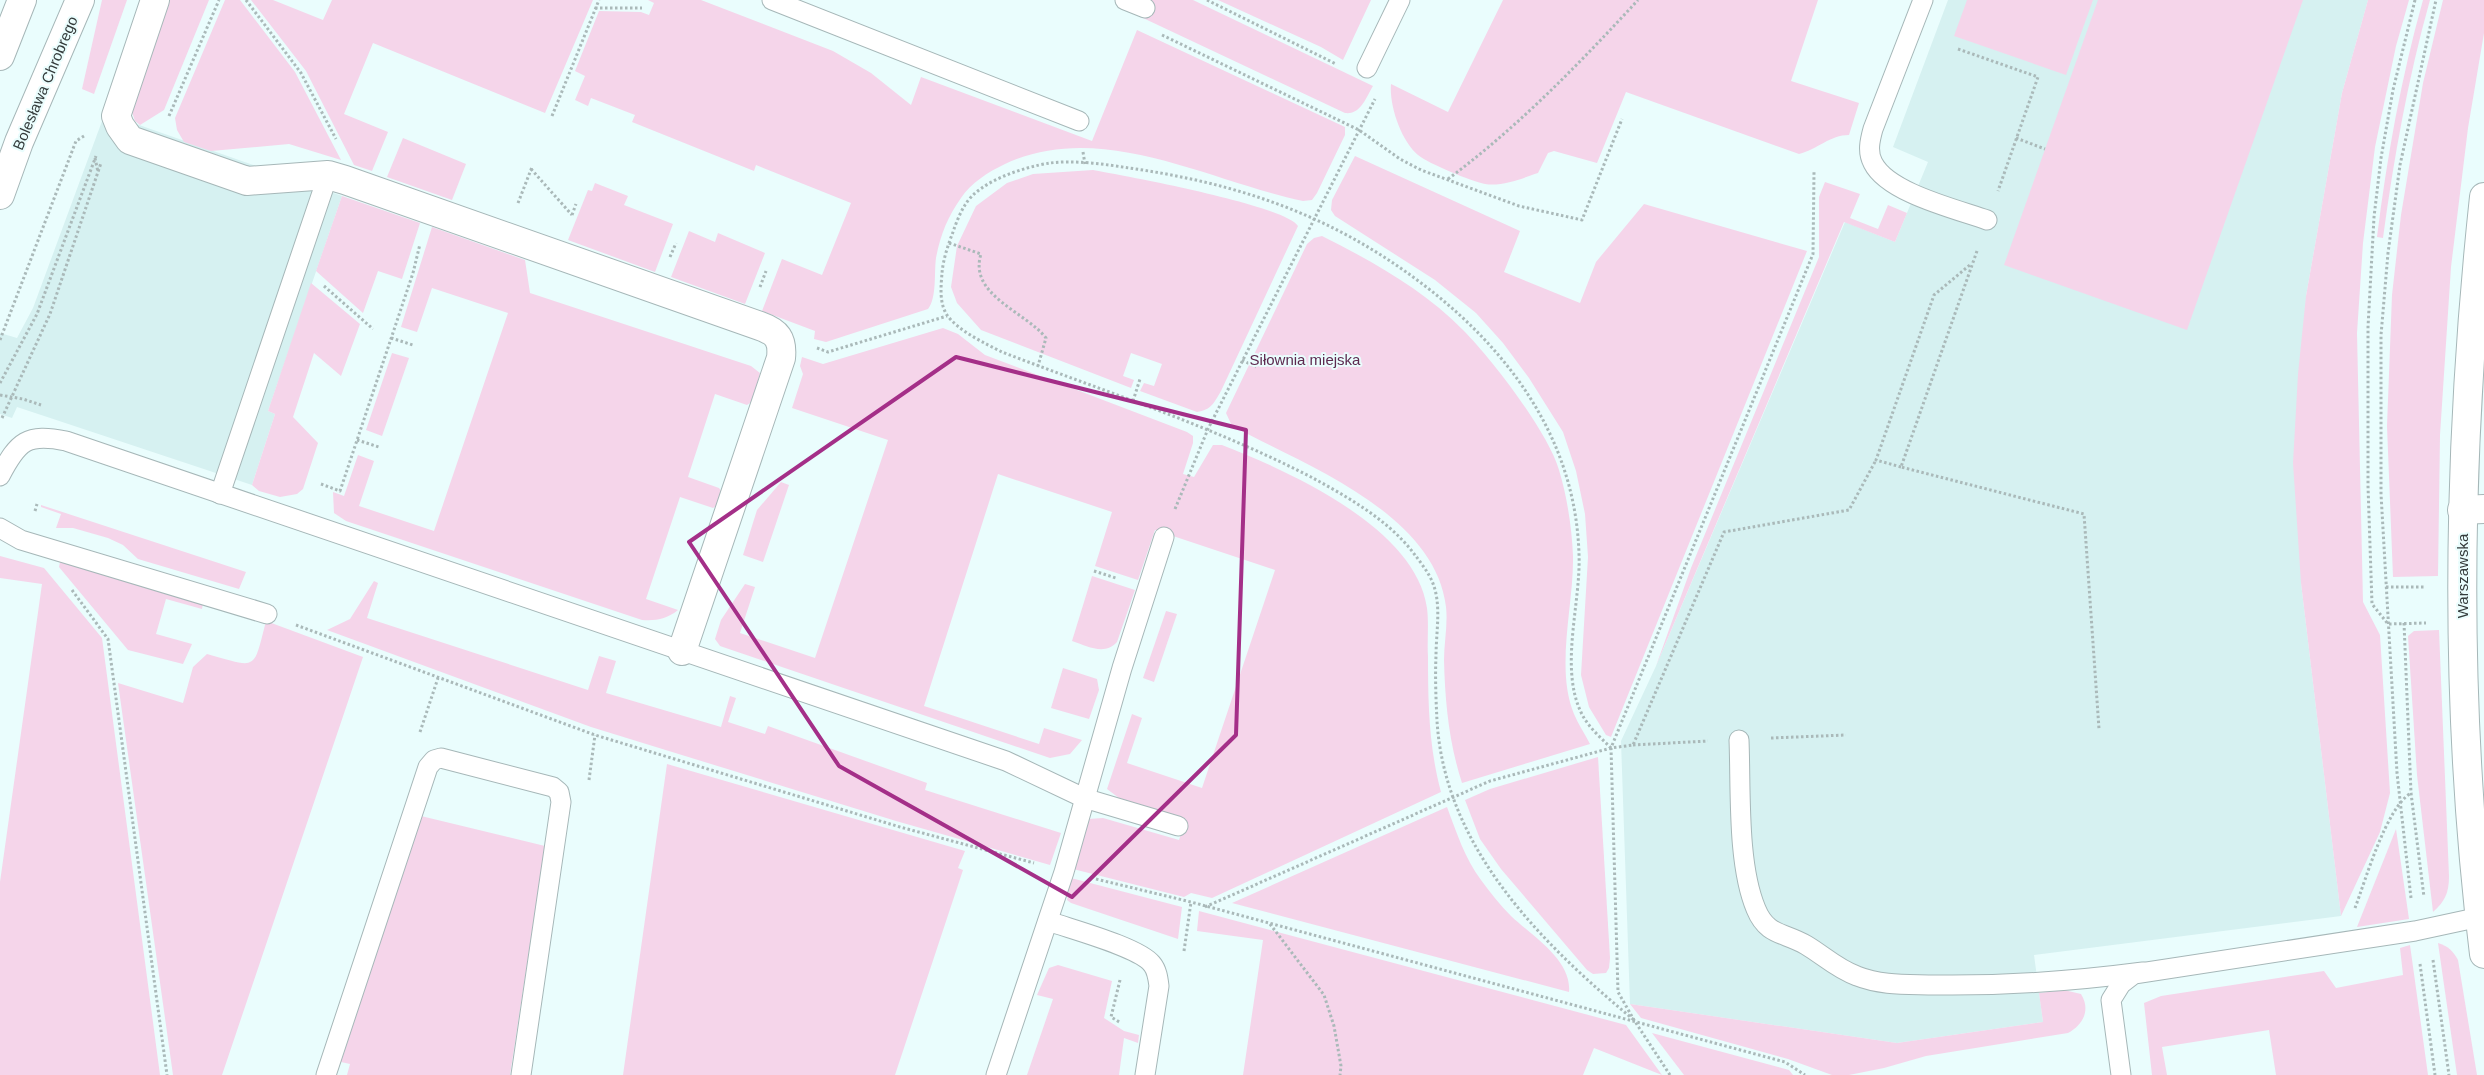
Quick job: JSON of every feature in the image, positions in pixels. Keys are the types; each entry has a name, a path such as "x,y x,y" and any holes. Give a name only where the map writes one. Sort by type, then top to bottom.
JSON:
{"street":[{"path":"0,56 22,0"},
{"name":"Bolesława Chrobrego","path":"0,195 19,142 80,0"},
{"path":"155,0 116,116 130,140 247,181 336,178 774,331 780,339 781,358 682,651"},
{"name":"Warszawska","path":"2484,197 2470,356 2473,510 2461,587 2470,817 2484,954"}],"lane":[{"path":"772,0 1079,120"},
{"path":"1125,0 1145,8"},
{"path":"1366,68 1400,0"},
{"path":"1923,0 1869,141 1872,162 1888,180 1914,194 1987,220"},
{"path":"220,494 298,264 336,178"},
{"path":"0,476 19,445 32,438 66,441 1006,761 1084,798 1178,826"},
{"path":"0,528 21,540 267,614"},
{"path":"996,1075 1064,872 1084,798 1164,537"},
{"path":"1739,740 1743,850 1750,890 1756,909 1766,926 1780,935 1805,944 1843,971 1887,984 1973,986 2038,983 2143,972 2422,930 2480,918"},
{"path":"326,1075 428,767 434,760 441,758 553,787 559,792 561,802 521,1075"},
{"path":"1048,921 1127,949 1143,956 1152,964 1158,976 1158,986 1145,1075"},
{"path":"2121,1075 2111,1000 2121,984 2134,974 2143,972"}],"path":[{"path":"141,144 166,122 218,0"},
{"path":"246,0 301,73 349,164 336,178"},
{"path":"552,116 598,0"},
{"path":"1207,0 1338,66"},
{"path":"1447,179 1477,157 1568,75 1638,0"},
{"path":"2388,624 2372,604 2368,496 2368,327 2374,217 2381,158 2392,90 2415,0"},
{"path":"2436,0 2400,164 2388,253 2381,335 2381,494 2400,802 2449,1075"},
{"path":"595,8 642,8"},
{"path":"1145,8 1138,23 1140,25 1360,130 1400,159 1519,206 1582,220 1622,120"},
{"path":"1901,467 2038,78 1958,49"},
{"path":"0,383 37,314 95,158 105,134 116,116"},
{"path":"0,423 10,397 36,348 50,314 116,116"},
{"path":"1164,537 1208,428 1360,130"},
{"path":"0,340 76,141 89,133"},
{"path":"2016,138 2045,149"},
{"path":"1611,748 1596,733 1580,711 1571,673 1579,590 1579,552 1575,512 1563,461 1541,416 1509,365 1468,322 1431,291 1384,257 1314,217 1209,182 1114,166 1053,163 1012,173 989,184 966,202 949,243 942,269 942,302 947,316 982,343 1038,366 1208,428 1281,462 1346,497 1393,531 1414,554 1432,581 1438,609 1436,656 1437,722 1442,765 1473,842 1491,874 1513,904 1584,979 1634,1020"},
{"path":"531,169 572,214"},
{"path":"1670,1075 1618,992 1611,748 1813,254 1814,172"},
{"path":"321,484 340,491 431,210"},
{"path":"949,243 981,254 978,263 982,281 1005,304 1040,331 1046,338 1038,366"},
{"path":"1205,907 1490,780 1611,748 1633,745 1724,532 1849,510 1876,460 1934,295 1972,263"},
{"path":"298,264 373,328"},
{"path":"777,336 828,352 947,316"},
{"path":"391,338 413,345"},
{"path":"1242,360 1256,367"},
{"path":"1133,401 1140,379"},
{"path":"0,396 10,397"},
{"path":"357,440 379,447"},
{"path":"1876,460 2084,514 2098,729"},
{"path":"67,583 108,639 167,1075"},
{"path":"267,614 595,735 900,827 1064,872 1205,907 1634,1020 1785,1062 1806,1075"},
{"path":"2404,624 2411,793 2435,1075"},
{"path":"2352,915 2393,811 2411,793"},
{"path":"1270,924 1324,995 1334,1026 1341,1066 1340,1075"}],"highlighted area":[{"path":"956,357 1246,430 1236,735 1072,897 839,766 689,542"}],"shaded area":[{"path":"1948,0 2368,0 2342,93 2306,296 2301,583 2341,916 2034,955 2043,1022 1897,1043 1630,1004 1621,741 1656,666 1845,222 1895,242 1928,162 1893,147"},
{"path":"105,113 342,196 268,411 275,414 252,485 17,407 12,418 0,414 0,333 17,338 33,308"}],"green space":[{"path":"102,0 127,0 94,94 82,89"},
{"path":"170,0 209,0 164,110 140,125 135,121 132,112"},
{"path":"225,0 240,0 295,72 341,160 289,144 211,151 184,142 177,130 175,118"},
{"path":"251,0 273,0 323,20 332,0 593,0 545,113 373,43 344,114 388,132 372,171 354,165 306,71"},
{"path":"648,0 701,0 833,51 871,73 911,105 921,77 1092,141 1137,30 1345,127 1345,135 1317,193 1312,200 1303,201 1154,158 1116,151 1079,148 1041,152 1005,164 986,174 975,183 965,193 952,212 942,234 938,250 935,264 933,298 928,309 826,342 814,339 815,331 762,311 782,259 822,275 851,203 756,165 754,171 632,122 635,115 591,98 588,106 575,100 585,76 575,71 599,11 641,12 649,15 654,3"},
{"path":"1151,0 1193,0 1373,86 1359,108 1351,113 1345,113 1143,18"},
{"path":"1218,0 1371,0 1343,60 1321,47"},
{"path":"1503,0 1818,0 1791,81 1859,103 1849,135 1836,137 1799,154 1626,92 1597,163 1554,151 1548,153 1538,173 1512,182 1492,185 1461,176 1423,159 1412,149 1397,122 1392,102 1391,84 1448,112"},
{"path":"1967,0 2093,0 2066,75 1954,36"},
{"path":"2098,0 2303,0 2187,330 2004,265"},
{"path":"2368,0 2409,0 2396,46 2375,147 2363,243 2357,333 2363,602 2380,635 2390,793 2380,832 2341,916 2301,583 2293,463 2298,374 2306,296 2342,93"},
{"path":"2423,0 2430,0 2402,118 2383,238 2377,237 2385,177 2396,118"},
{"path":"2443,0 2484,0 2484,33 2468,128 2451,267 2440,435 2438,576 2393,577 2387,426 2392,295 2401,215 2423,83"},
{"path":"403,138 466,164 452,200 387,177"},
{"path":"1355,156 1520,231 1504,272 1580,303 1596,262 1644,204 1807,251 1611,737 1606,735 1589,707 1581,675 1588,557 1585,514 1576,471 1563,432 1529,378 1503,343 1476,313 1435,280 1335,216 1331,210 1332,200"},
{"path":"1093,170 1203,192 1236,201 1265,209 1287,218 1298,226 1221,391 1206,410 1197,412 1140,391 1144,383 1154,386 1162,364 1131,353 1123,376 1134,380 1131,388 981,330 957,303 951,287 957,246 976,206 1007,183 1033,174"},
{"path":"1825,182 1860,194 1850,218 1878,229 1888,205 1907,213 1895,242 1844,222 1656,666 1691,568 1819,257 1819,197"},
{"path":"595,183 628,196 624,205 673,224 655,272 568,240 588,190 592,191"},
{"path":"342,196 420,223 402,279 378,271 363,313 316,271"},
{"path":"432,227 525,260 530,293 751,366 760,373 753,401 747,405 715,394 688,477 719,488 723,494 718,505 713,508 680,497 646,599 678,610 670,616 661,619 642,620 346,521 334,513 333,492 344,496 358,455 374,461 359,506 434,531 508,313 432,288 417,332 401,327"},
{"path":"689,231 715,242 718,233 765,253 745,304 671,277"},
{"name":"Siłownia miejska","path":"1322,236 1397,277 1432,302 1463,330 1489,359 1518,397 1553,454 1562,480 1572,535 1573,575 1567,636 1566,677 1574,714 1590,744 1462,783 1451,738 1445,691 1444,660 1447,620 1446,607 1437,574 1418,545 1393,519 1362,496 1329,476 1232,426 1226,413 1307,244 1314,238"},
{"path":"311,283 360,324 341,376 314,353 293,417 318,443 303,489 297,494 280,497 259,491 252,485 275,414 268,411"},
{"path":"943,328 958,334 985,355 1187,432 1193,436 1193,443 1183,474 1194,477 1213,445 1222,445 1281,470 1313,487 1346,506 1375,528 1400,552 1418,579 1427,608 1430,725 1434,759 1441,792 1212,898 1191,893 1184,897 1073,869 1088,819 1103,818 1179,840 1186,819 1119,798 1107,789 1132,714 1142,718 1127,763 1202,788 1275,570 1155,530 1138,580 1095,566 1112,512 998,474 924,706 1039,744 1044,728 1082,740 1070,754 1050,758 720,646 715,639 721,620 745,584 755,587 740,633 815,658 888,440 792,408 803,374 800,366 802,357 823,364"},
{"path":"392,353 409,358 382,436 366,430"},
{"path":"781,482 789,485 763,562 743,555 757,510"},
{"path":"41,505 246,572 239,589 138,559 123,545 108,538 73,528 56,528 61,514 41,507"},
{"path":"0,556 44,568 102,638 160,1075 0,1075 0,882 42,584 0,578"},
{"path":"60,562 203,603 202,609 166,599 156,634 192,644 183,664 128,650 59,567"},
{"path":"1092,576 1135,590 1117,642 1112,646 1101,649 1072,641"},
{"path":"374,581 378,583 367,618 588,690 599,656 616,661 606,693 721,727 730,696 736,698 728,722 765,734 768,726 927,783 925,790 1061,833 1050,865 896,821 591,727 327,630 350,619"},
{"path":"1166,611 1177,614 1154,682 1143,678"},
{"path":"266,621 363,657 222,1075 173,1075 118,683 183,703 193,667 207,654 236,662 251,662 258,650"},
{"path":"2439,630 2449,876 2446,896 2433,912 2417,775 2408,636 2414,631"},
{"path":"1063,668 1097,679 1099,690 1089,719 1051,708"},
{"path":"1598,757 1610,958 1609,968 1606,973 1593,974 1587,970 1501,869 1480,839 1465,800 1490,789"},
{"path":"667,764 965,851 958,868 963,870 895,1075 623,1075"},
{"path":"1447,807 1461,845 1475,872 1507,912 1558,959 1568,980 1569,992 1232,903"},
{"path":"421,816 545,846 510,1075 347,1075 350,1064 341,1062"},
{"path":"2396,829 2409,919 2357,927"},
{"path":"1071,878 1182,907 1178,939 1071,903 1067,900"},
{"path":"1199,911 1626,1025 1662,1075 1594,1048 1583,1075 1243,1075 1263,940 1197,931"},
{"path":"2438,943 2450,949 2458,960 2477,1075 2457,1075"},
{"path":"2410,945 2428,1075 2276,1075 2269,1030 2162,1047 2167,1075 2152,1075 2144,1003 2161,996 2324,971 2336,988 2403,975 2400,948"},
{"path":"1058,965 1112,981 1104,1018 1124,1031 1139,1035 1138,1043 1124,1038 1119,1075 1027,1075 1053,999 1037,995 1049,968"},
{"path":"2064,990 2081,994 2085,1006 2084,1016 2078,1026 2068,1033 1926,1056 1884,1068 1849,1075 1832,1075 1788,1059 1641,1018 1630,1004 1897,1043 2043,1022 2039,993"},
{"path":"1652,1033 1789,1070 1793,1075 1684,1075"}]}
